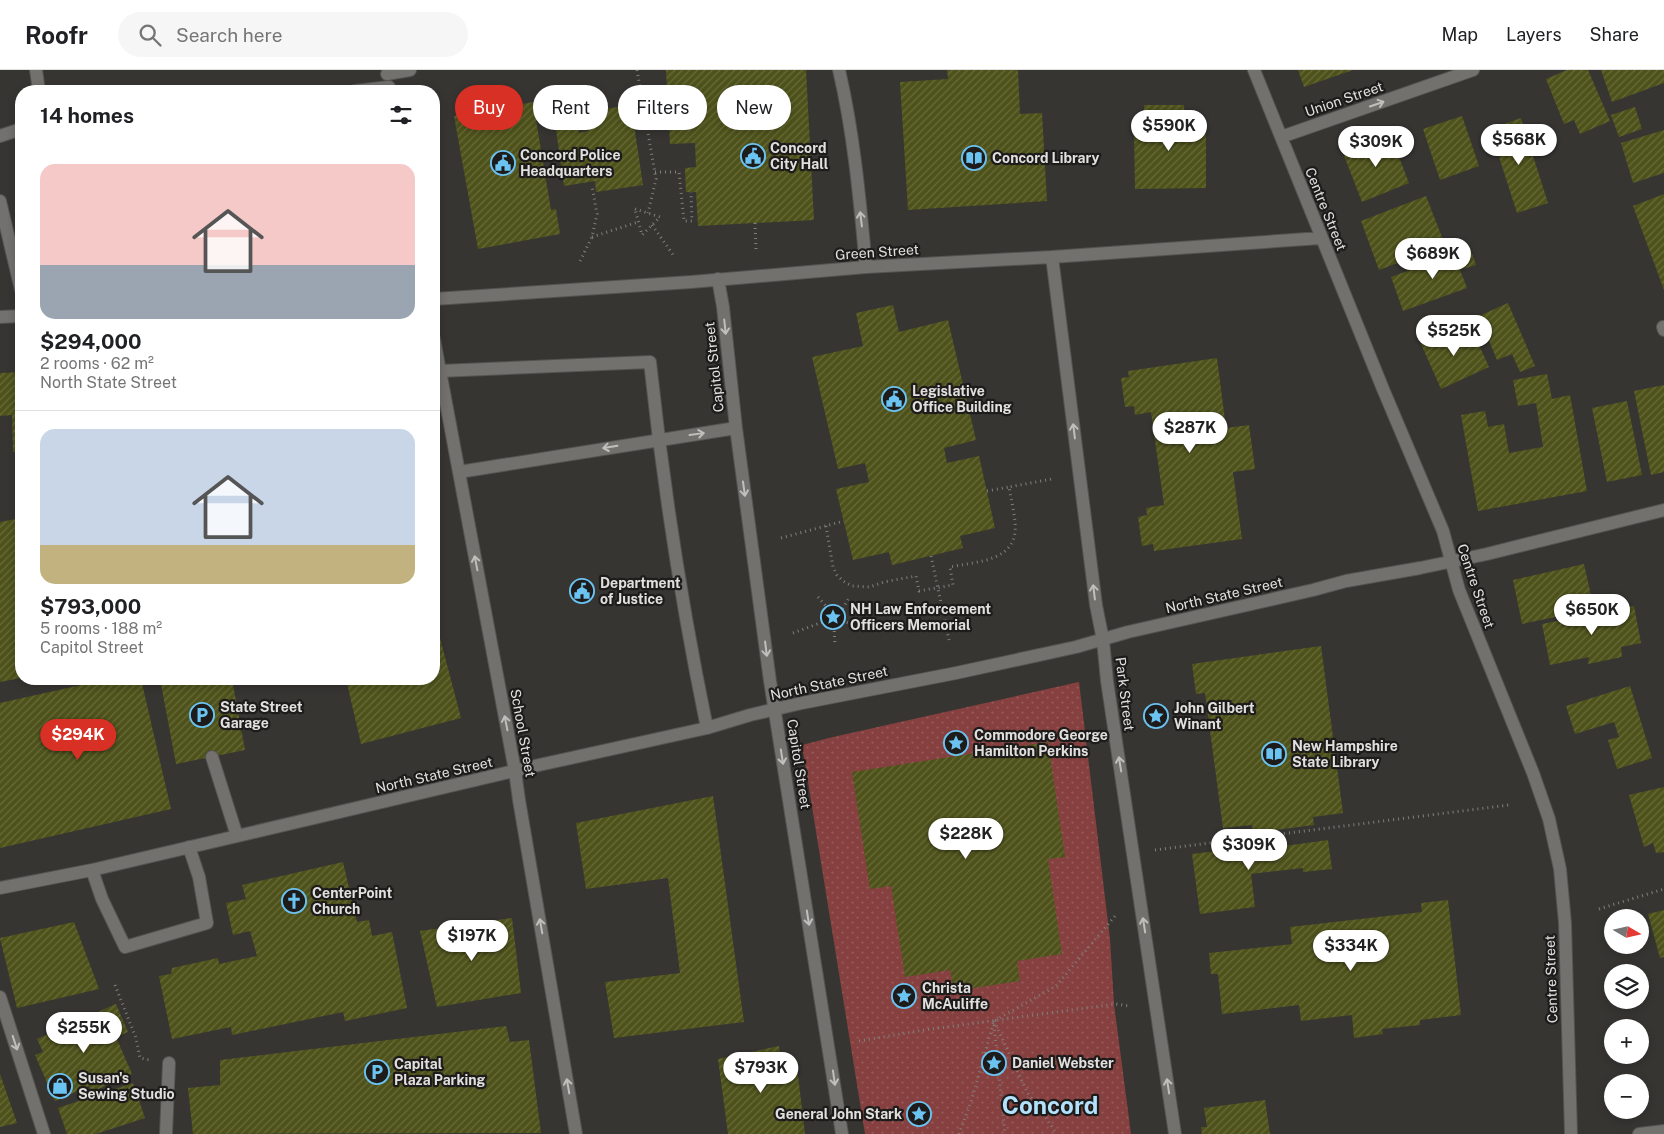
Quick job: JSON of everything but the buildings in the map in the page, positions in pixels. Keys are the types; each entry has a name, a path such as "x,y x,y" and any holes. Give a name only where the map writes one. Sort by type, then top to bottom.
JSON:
{"street":[{"path":"36,70 38,85"},
{"path":"388,85 386,72 410,70"},
{"path":"838,70 845,97 854,158 866,267"},
{"name":"Centre Street","path":"1254,70 1321,238 1443,531 1459,590 1533,773 1548,819 1560,869 1565,923 1571,1134"},
{"name":"Union Street","path":"1281,137 1473,70"},
{"path":"0,136 15,131"},
{"path":"0,201 15,265"},
{"name":"Green Street","path":"440,299 866,267 1052,257 1321,238"},
{"name":"Park Street","path":"1052,257 1096,605 1103,640 1110,700 1175,1134"},
{"name":"Capitol Street","path":"718,279 774,709 842,1134"},
{"path":"0,317 15,316"},
{"path":"440,371 650,362 658,440 690,644 707,728"},
{"name":"School Street","path":"440,371 515,771 520,810 576,1134"},
{"path":"459,472 736,428"},
{"name":"North State Street","path":"0,888 189,848 707,728 774,709 956,673 1103,640 1128,632 1346,581 1450,562 1664,510"},
{"path":"212,757 237,836"},
{"path":"92,870 102,899 125,947 207,922 199,877 189,848"},
{"path":"0,997 44,1134"},
{"path":"166,1134 169,1063"},
{"path":"1639,1134 1664,1131"}],"path":[{"path":"637,70 656,179 648,213"},
{"path":"655,172 680,172 684,221 692,221 691,192"},
{"path":"580,261 592,237 597,214 592,186"},
{"path":"635,209 648,213 660,217 642,235 635,209"},
{"path":"592,237 638,222"},
{"path":"755,223 756,251"},
{"path":"652,225 674,256"},
{"path":"987,491 1052,479"},
{"path":"826,526 833,567 843,581 852,586 870,586 916,576 919,591 953,585 950,567 996,557 1011,547 1014,539 1015,522 1008,487"},
{"path":"781,538 844,521"},
{"path":"931,556 949,640"},
{"path":"818,596 831,612"},
{"path":"842,621 840,612 850,596"},
{"path":"831,612 840,612"},
{"path":"831,612 828,620 834,626"},
{"path":"793,633 828,620"},
{"path":"834,626 839,625 842,621"},
{"path":"842,621 861,627"},
{"path":"834,626 835,646"},
{"path":"1155,850 1508,805"},
{"path":"1599,909 1664,889"},
{"path":"959,1134 971,1102 994,1021 1056,986 1115,916"},
{"path":"115,985 136,1038 140,1058 169,1063"},
{"path":"859,1041 1116,1004 1129,1006"},
{"path":"994,1021 1005,1134"},
{"path":"994,1021 1027,1092 1057,1134"}],"shaded area":[{"path":"1079,682 1110,939 1114,1004 1131,1134 865,1134 802,745"}],"place":[{"name":"Concord City Hall","path":"753,156"},
{"name":"Concord Library","path":"974,158"},
{"name":"Concord Police Headquarters","path":"503,163"},
{"name":"Legislative Office Building","path":"894,399"},
{"name":"Department of Justice","path":"582,591"},
{"name":"NH Law Enforcement Officers Memorial","path":"833,617"},
{"name":"State Street Garage","path":"202,715"},
{"name":"John Gilbert Winant","path":"1156,716"},
{"name":"Commodore George Hamilton Perkins","path":"956,743"},
{"name":"New Hampshire State Library","path":"1274,754"},
{"name":"CenterPoint Church","path":"294,901"},
{"name":"Christa McAuliffe","path":"904,996"},
{"name":"Daniel Webster","path":"994,1063"},
{"name":"Capital Plaza Parking","path":"377,1072"},
{"name":"Susan's Sewing Studio","path":"60,1086"},
{"name":"General John Stark","path":"919,1114"}],"district":[{"name":"Concord","path":"1050,1106"}]}
